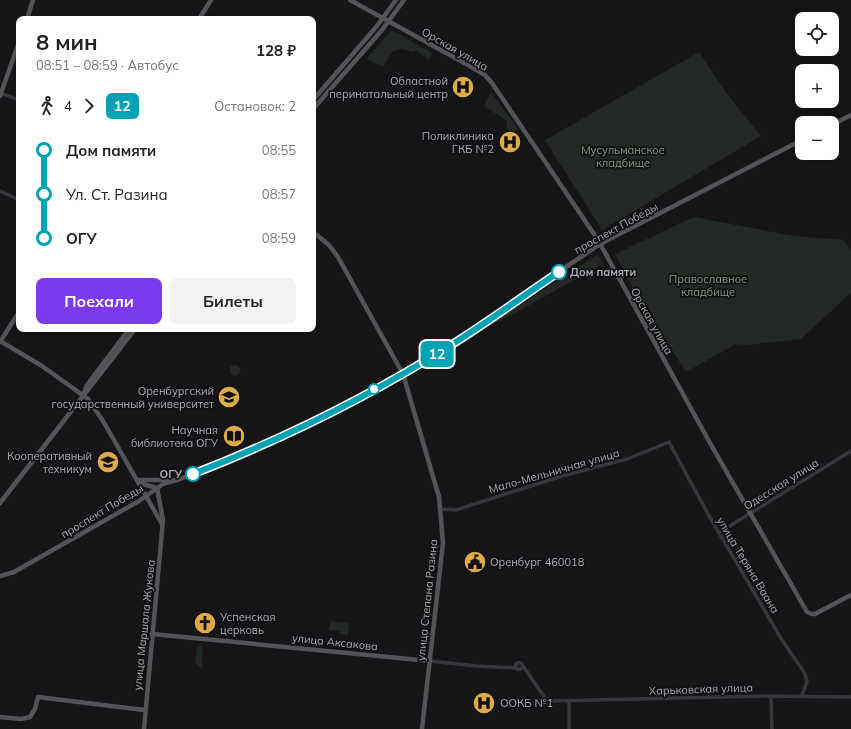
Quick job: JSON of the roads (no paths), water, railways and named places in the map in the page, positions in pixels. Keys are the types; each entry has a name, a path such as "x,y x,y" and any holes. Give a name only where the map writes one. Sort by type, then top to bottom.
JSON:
{"main road":[{"path":"28,16 33,0"},
{"path":"202,16 210,0"},
{"name":"Орская улица","path":"350,0 490,80 562,185 600,244 710,443 809,614 815,614 851,595"},
{"path":"316,96 383,18 396,0"},
{"path":"316,105 388,21 404,0"},
{"path":"0,94 16,50"},
{"path":"839,121 851,115"},
{"name":"проспект Победы","path":"0,576 14,572 147,496 163,484 257,449 289,434 403,374 452,344 600,244 795,144"},
{"name":"улица Степана Разина","path":"316,234 329,245 341,262 403,374 436,483 441,509 443,543 422,729"},
{"path":"16,317 0,342 83,394 95,408 162,524"},
{"path":"0,503 83,394 87,385 127,332"},
{"path":"83,394 91,388 134,332"},
{"path":"138,481 174,480"},
{"path":"138,481 157,488"},
{"name":"улица Маршала Жукова","path":"144,729 144,710 163,515 157,488"},
{"name":"улица Аксакова","path":"152,634 430,661"},
{"path":"0,717 22,719 30,717 35,709 38,697 144,710"}],"street":[{"path":"0,94 16,99"},
{"path":"0,191 16,199"},
{"name":"Мало-Мельничная улица","path":"441,509 452,510 462,508 562,476 627,459 669,442"},
{"name":"улица Теряна Ваана","path":"669,442 708,516 720,532 782,640 804,672 807,682 802,696"},
{"name":"Одесская улица","path":"720,532 851,451"},
{"name":"улица Аксакова","path":"430,661 518,669 516,664 519,663 523,666"},
{"path":"518,669 523,666 529,675"},
{"path":"518,669 529,675"},
{"name":"Харьковская улица","path":"529,675 545,698 551,701 771,696 851,697"},
{"path":"771,696 772,729"},
{"path":"569,701 570,729"}],"place":[{"name":"Областной перинатальный центр","path":"463,87"},
{"name":"Поликлиника ГКБ №2","path":"510,142"},
{"name":"Дом памяти","path":"559,272"},
{"name":"Оренбургский государственный университет","path":"229,397"},
{"name":"Научная библиотека ОГУ","path":"234,436"},
{"name":"Кооперативный техникум","path":"108,462"},
{"name":"ОГУ","path":"193,474"},
{"name":"Оренбург 460018","path":"475,562"},
{"name":"Успенская церковь","path":"205,623"},
{"name":"ООКБ №1","path":"484,703"}],"park label":[{"name":"Мусульманское кладбище","path":"623,156"},
{"name":"Православное кладбище","path":"708,285"}]}
